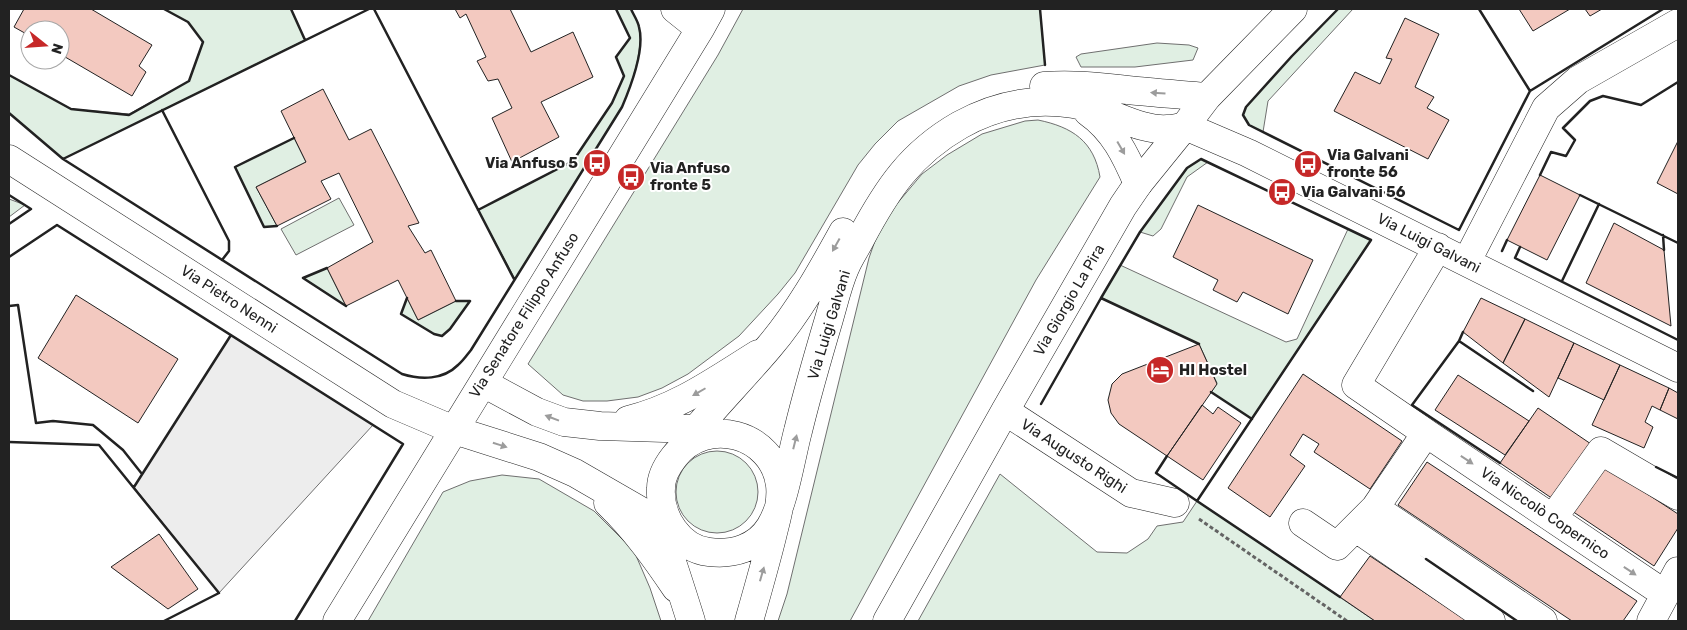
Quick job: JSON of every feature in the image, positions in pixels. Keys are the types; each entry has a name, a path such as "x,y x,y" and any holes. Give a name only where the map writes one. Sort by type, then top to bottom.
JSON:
{"street":[{"path":"675,9 706,19"},
{"name":"Via Giorgio La Pira","path":"887,621 1118,214 1138,184 1207,97 1293,9"},
{"name":"Via Senatore Filippo Anfuso","path":"337,621 706,19"},
{"path":"1466,261 1546,108 1578,80 1678,23"},
{"name":"Via Luigi Galvani","path":"698,437 789,320 826,264 869,189 883,170 934,123 972,104 1011,90 1036,86 1076,85 1207,97"},
{"name":"Via Luigi Galvani","path":"779,507 806,398 844,270 881,201 905,169 929,147 960,126 996,109 1026,102 1074,103 1150,128 1167,129 1185,126 1248,153 1678,368"},
{"path":"1074,103 1100,120 1114,136 1138,184"},
{"name":"Via Pietro Nenni","path":"9,159 393,404 454,430 539,457 575,473"},
{"name":"Via Niccolò Copernico","path":"1438,247 1356,385 1552,518 1671,582"},
{"path":"600,426 632,420 698,393 770,346"},
{"path":"483,382 538,412 564,422 698,437 735,434 752,442 766,454 776,470 780,487 779,507 749,621"},
{"name":"Via Augusto Righi","path":"1005,411 1131,493 1175,503"},
{"path":"1303,523 1337,546 1375,508 1426,433"},
{"path":"687,610 664,544 665,525 661,487 667,466 698,437"},
{"path":"1552,518 1601,451 1678,496"},
{"path":"575,473 665,525 686,543 703,551 723,554 742,550 759,540 770,527 779,507"},
{"path":"575,473 627,521 650,550 687,610"},
{"path":"1375,508 1542,621"},
{"path":"1356,528 1491,621"},
{"path":"1651,621 1671,582"}],"path":[{"path":"1175,503 1346,621"}],"green space":[{"path":"164,9 291,9 305,40 63,159 9,113 9,75 71,109 129,114 189,81 203,42 188,22"},
{"path":"616,9 631,9 639,27 640,46 629,89 622,107 515,279 478,210 573,161 612,103 624,76 616,57 630,38"},
{"path":"743,9 1040,9 1045,65 991,75 959,86 898,121 875,144 858,165 795,273 778,294 739,336 688,374 662,388 638,397 607,401 583,401 563,395 528,364 718,55"},
{"path":"1338,9 1353,9 1268,101 1263,132 1249,125 1243,115 1246,107"},
{"path":"1157,43 1189,45 1198,48 1193,60 1135,67 1081,67 1076,57 1081,54"},
{"path":"1038,120 1061,127 1080,138 1093,154 1100,177 1036,280 850,621 778,621 787,594 869,258 877,235 890,212 922,174 947,155 982,134 1025,121"},
{"path":"294,138 306,162 256,187 277,226 264,227 235,167"},
{"path":"1201,159 1208,162 1187,177 1161,229 1153,236 1140,232 1187,168"},
{"path":"339,198 354,225 296,255 281,229"},
{"path":"9,199 25,205 9,217"},
{"path":"1348,229 1371,240 1252,419 1211,392 1217,383 1199,344 1101,298 1120,265 1286,342 1297,339"},
{"path":"327,268 346,306 303,278"},
{"path":"407,298 418,320 456,301 470,301 450,329 442,336 434,334 401,314"},
{"path":"717,451 733,454 746,463 755,476 758,492 755,508 746,521 733,530 717,533 701,530 688,521 679,508 676,492 679,476 688,463 701,454"},
{"path":"1000,474 1097,552 1127,553 1148,539 1157,526 1183,522 1197,501 1375,621 918,621"},
{"path":"502,475 539,479 594,511 634,551 650,588 661,621 368,621 443,492 470,481"}],"shaded area":[{"path":"231,335 373,425 219,593 134,487"}],"building":[{"path":"24,9 91,9 152,45 139,66 146,72 132,96 70,60 70,20 20,20 20,30 14,27"},
{"path":"455,9 510,9 531,52 573,32 593,77 541,102 559,137 512,162 492,118 512,108 498,79 488,81 477,61 486,57 466,14 460,18"},
{"path":"1519,9 1570,9 1533,31"},
{"path":"1585,9 1602,9 1590,16"},
{"path":"1405,18 1439,34 1415,87 1434,97 1427,108 1449,120 1428,159 1334,111 1355,72 1380,84 1392,59 1386,58"},
{"path":"323,89 349,140 371,129 419,223 408,226 425,253 431,250 456,301 418,320 398,280 346,306 327,268 373,242 339,173 321,181 331,199 277,226 256,187 306,162 281,111"},
{"path":"1678,141 1678,194 1657,183"},
{"path":"1540,175 1580,195 1547,260 1507,240"},
{"path":"1198,205 1313,260 1288,314 1243,292 1237,302 1213,290 1218,280 1173,257"},
{"path":"1614,223 1664,250 1671,326 1586,283"},
{"path":"76,295 178,359 138,423 38,358"},
{"path":"1481,298 1525,319 1503,363 1463,332"},
{"path":"1525,319 1574,343 1549,397 1503,363"},
{"path":"1574,343 1620,365 1604,400 1558,378"},
{"path":"1199,344 1217,384 1167,456 1119,424 1111,413 1108,400 1112,384 1122,374"},
{"path":"1620,365 1669,388 1660,410 1652,406 1645,422 1653,427 1644,448 1592,425"},
{"path":"1303,374 1402,441 1370,489 1314,452 1319,444 1303,434 1290,455 1305,466 1270,517 1228,488"},
{"path":"1458,375 1529,421 1505,455 1435,410"},
{"path":"1669,388 1678,393 1678,419 1660,410"},
{"path":"1202,405 1213,414 1218,407 1241,423 1203,480 1167,456"},
{"path":"1538,408 1591,444 1553,499 1500,463"},
{"path":"1427,462 1637,601 1623,621 1572,621 1398,505"},
{"path":"1603,465 1678,514 1678,528 1654,566 1572,511"},
{"path":"159,534 198,589 168,609 111,567"},
{"path":"1370,556 1467,621 1375,621 1340,597"}],"wall":[{"path":"9,75 71,109 129,115 189,81 203,42 188,22 164,9"},
{"path":"291,9 305,40"},
{"path":"63,159 369,9"},
{"path":"374,9 514,279"},
{"path":"478,210 573,161 612,103 624,76 616,57 630,38 616,9"},
{"path":"9,113 63,159 402,374 424,378 439,376 446,374 462,362 471,350 622,107 633,78 640,46 638,25 631,9"},
{"path":"1040,9 1045,65"},
{"path":"1338,9 1246,107 1243,115 1249,125 1459,230 1530,91 1663,9"},
{"path":"1479,9 1530,91"},
{"path":"1540,175 1551,152 1566,156 1575,140 1563,128 1590,101 1603,96 1641,105 1678,82"},
{"path":"162,110 229,241 229,251 222,260"},
{"path":"277,226 264,227 235,167 294,138"},
{"path":"1199,344 1101,298 1140,232 1187,168 1201,159 1371,240 1197,501 1340,597"},
{"path":"9,195 31,209 9,224"},
{"path":"1580,195 1678,243"},
{"path":"1562,281 1599,204"},
{"path":"9,257 57,225 403,444 295,621"},
{"path":"1663,235 1664,250"},
{"path":"1502,251 1507,240"},
{"path":"1520,247 1515,258 1678,340"},
{"path":"327,268 303,278 346,306"},
{"path":"407,298 401,314 434,334 442,336 450,329 470,301 456,301"},
{"path":"1041,404 1101,298"},
{"path":"9,306 18,305 36,423 53,421 93,425 123,450 142,474"},
{"path":"1463,332 1459,341 1412,405 1500,463"},
{"path":"134,487 231,335"},
{"path":"1459,341 1533,391"},
{"path":"1211,392 1252,419"},
{"path":"9,442 99,445 219,593 164,621"},
{"path":"1167,456 1156,473 1197,501"},
{"path":"1656,467 1678,478"},
{"path":"1426,559 1517,621"}],"place":[{"name":"Via Anfuso 5","path":"597,163"},
{"name":"Via Galvani fronte 56","path":"1308,164"},
{"name":"Via Anfuso fronte 5","path":"631,177"},
{"name":"Via Galvani 56","path":"1282,192"},
{"name":"HI Hostel","path":"1160,370"}]}
